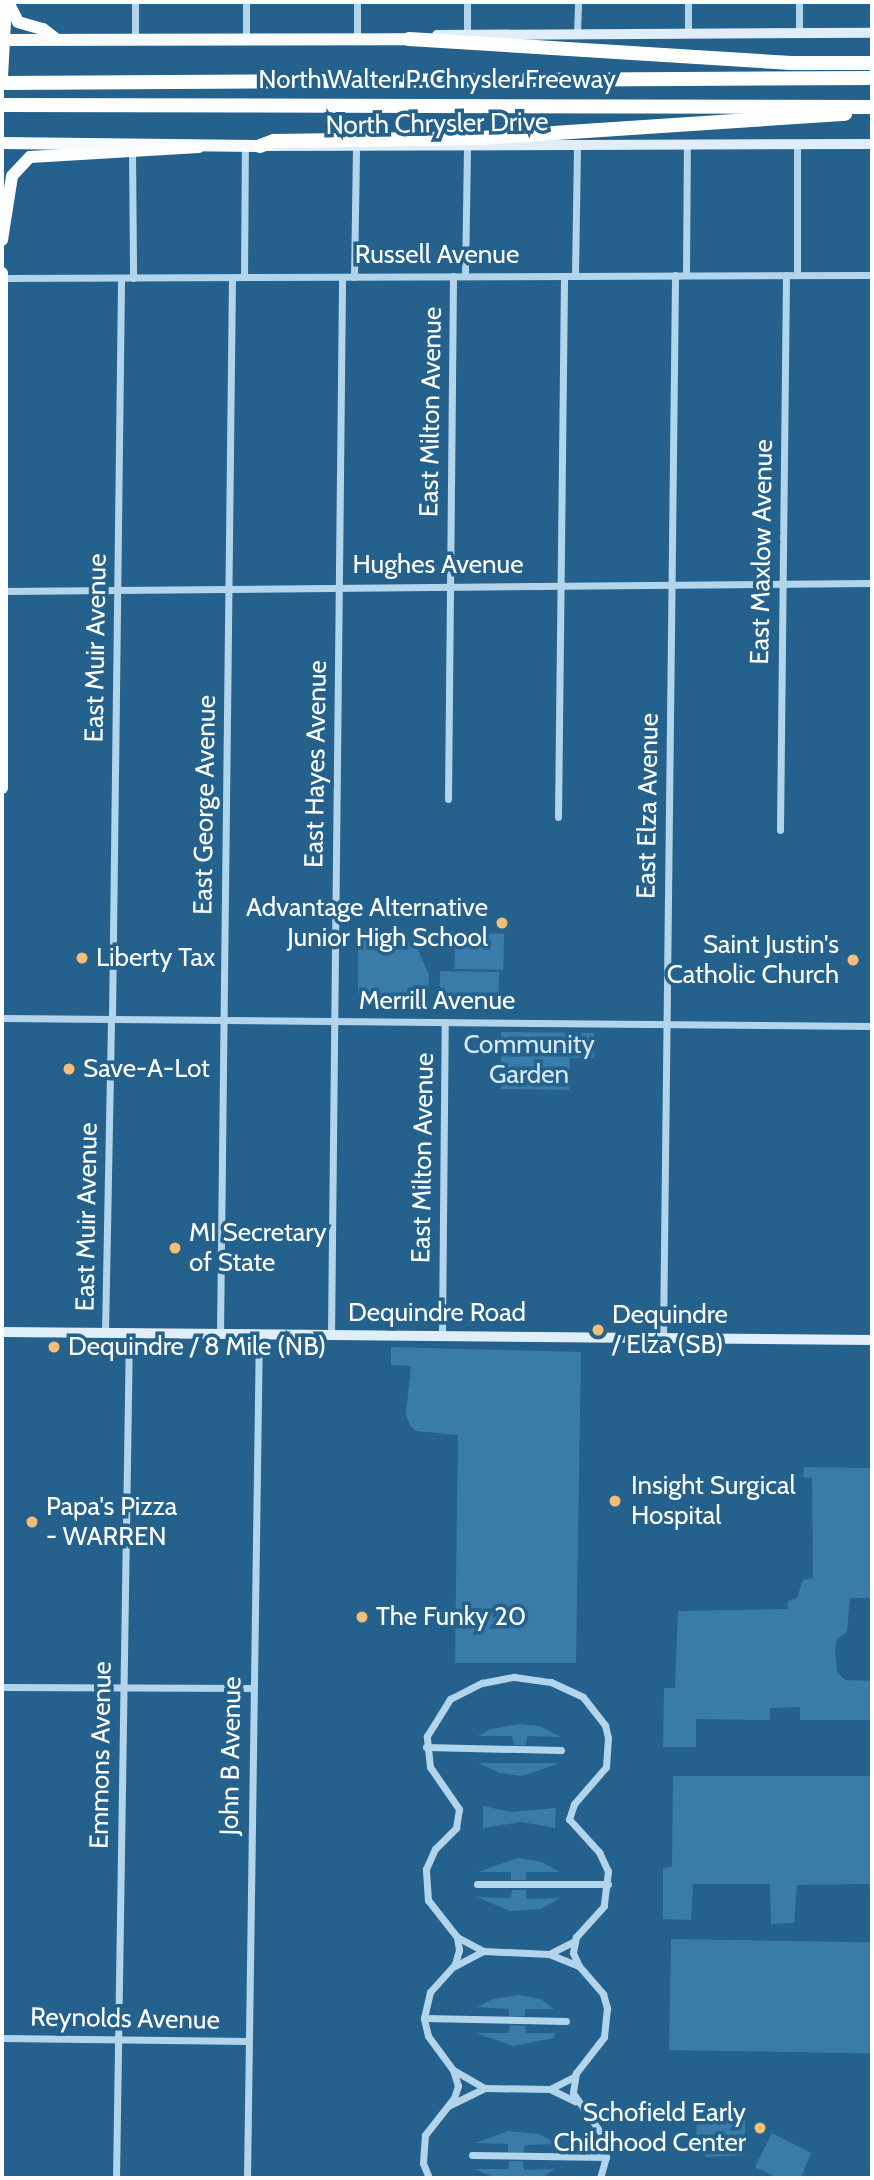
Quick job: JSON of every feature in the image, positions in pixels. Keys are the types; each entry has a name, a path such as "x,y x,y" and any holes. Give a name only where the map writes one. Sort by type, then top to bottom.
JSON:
{"highway":[{"path":"7,2 18,22 43,29 56,39"},
{"path":"2,77 7,2"},
{"path":"410,39 791,63 872,63"},
{"path":"2,83 872,78"},
{"name":"North Walter P. Chrysler Freeway","path":"2,106 632,103 872,109"},
{"path":"252,146 274,141 480,138 872,109"},
{"path":"2,240 12,176 25,160 128,149 200,147"},
{"path":"2,273 2,788"}],"main road":[{"path":"3,40 410,39 467,34 872,33"},
{"path":"2,143 128,149"},
{"name":"North Chrysler Drive","path":"200,147 872,144"},
{"name":"Dequindre Road","path":"2,1332 872,1340"}],"street":[{"path":"135,2 135,38"},
{"path":"246,2 246,38"},
{"path":"356,39 357,2"},
{"path":"467,2 467,34"},
{"path":"577,34 578,2"},
{"path":"688,2 688,34"},
{"path":"799,2 799,33"},
{"path":"797,144 797,275"},
{"path":"575,275 577,145"},
{"path":"686,275 687,145"},
{"path":"244,277 252,146"},
{"name":"East Milton Avenue","path":"465,276 467,146"},
{"path":"354,277 356,147"},
{"path":"128,149 134,278"},
{"name":"East Elza Avenue","path":"663,1338 675,275"},
{"name":"East Maxlow Avenue","path":"780,830 786,275"},
{"name":"Russell Avenue","path":"2,278 872,275"},
{"name":"East Milton Avenue","path":"448,799 453,276"},
{"path":"558,817 564,276"},
{"name":"East George Avenue","path":"220,1334 232,277"},
{"name":"East Hayes Avenue","path":"331,1335 342,277"},
{"name":"East Muir Avenue","path":"105,1333 112,1019 121,278"},
{"name":"Hughes Avenue","path":"4,591 872,583"},
{"name":"Merrill Avenue","path":"2,1018 872,1026"},
{"name":"East Milton Avenue","path":"442,1336 445,1022"},
{"name":"Emmons Avenue","path":"116,2178 129,1333"},
{"name":"John B Avenue","path":"247,2178 259,1334"},
{"path":"549,1954 574,1941 604,1906 608,1884 606,1861 569,1819 574,1804 606,1767 605,1724 583,1697 551,1682 514,1676 482,1683 450,1699 434,1718 426,1747 435,1777 458,1803 456,1828 435,1849 426,1869 428,1900 457,1937 483,1951 549,1954 579,1966 603,1994 607,2008 604,2038 575,2075 551,2089"},
{"path":"2,1687 253,1688"},
{"path":"426,1747 561,1750"},
{"path":"477,1884 608,1884"},
{"path":"457,1937 458,1957 430,1992 424,2018 432,2045 453,2070 485,2088"},
{"path":"574,1941 579,1966"},
{"path":"451,1968 483,1951"},
{"path":"424,2018 566,2021"},
{"name":"Reynolds Avenue","path":"2,2038 248,2041"},
{"path":"429,2178 423,2162 425,2135 457,2092 453,2070"},
{"path":"575,2075 575,2101"},
{"path":"449,2105 485,2088 551,2089 575,2101 599,2128 606,2157 600,2178"},
{"path":"472,2155 606,2157"}],"green space":[{"path":"379,930 402,937 418,950 429,975 428,999 363,999 358,994 358,932"},
{"path":"455,933 504,934 503,970 454,969"},
{"path":"440,971 499,972 498,1008 439,1007"},
{"name":"Community Garden","path":"501,1032 594,1033 594,1058 570,1058 569,1090 501,1089"},
{"path":"391,1347 581,1352 576,1663 455,1663 458,1435 416,1431 410,1426 406,1414 411,1366 391,1365"},
{"path":"804,1467 872,1468 872,1598 850,1598 847,1632 837,1639 835,1650 837,1672 845,1680 872,1681 872,1746 871,1720 800,1720 800,1707 770,1708 770,1720 696,1719 696,1747 663,1747 664,1688 675,1688 678,1611 788,1609 788,1601 797,1598 803,1580 813,1578 812,1478 803,1477"},
{"path":"519,1724 540,1726 561,1737 527,1736 526,1745 514,1745 512,1736 478,1736 491,1729"},
{"path":"478,1763 560,1763 522,1776 500,1773"},
{"path":"673,1776 872,1776 872,1920 869,1884 797,1885 794,1923 771,1924 770,1884 693,1884 691,1920 663,1919 663,1868 672,1867"},
{"path":"483,1806 511,1812 556,1808 555,1828 521,1822 483,1828"},
{"path":"518,1858 542,1862 560,1872 526,1872 526,1880 511,1880 511,1872 478,1872"},
{"path":"512,1890 526,1890 526,1899 560,1898 541,1909 510,1911 477,1897 511,1898"},
{"path":"671,1939 872,1943 870,2053 669,2050"},
{"path":"519,1995 541,1999 554,2009 525,2009 525,2016 509,2017 509,2009 477,2007 493,1999"},
{"path":"510,2025 525,2026 526,2033 555,2033 554,2038 513,2046 476,2033 509,2033"},
{"path":"697,2120 745,2120 745,2155 706,2157 696,2139"},
{"path":"508,2131 539,2134 558,2144 525,2145 523,2153 508,2152 508,2144 475,2143"},
{"path":"772,2133 811,2153 801,2178 778,2178 755,2167"},
{"path":"509,2161 523,2161 524,2170 555,2169 540,2178 495,2178 475,2169 508,2169"}],"place":[{"name":"Advantage Alternative Junior High School","path":"502,923"},
{"name":"Liberty Tax","path":"82,958"},
{"name":"Saint Justin's Catholic Church","path":"853,960"},
{"name":"Save-A-Lot","path":"69,1069"},
{"name":"MI Secretary of State","path":"175,1248"},
{"name":"Dequindre / Elza (SB)","path":"598,1330"},
{"name":"Dequindre / 8 Mile (NB)","path":"54,1347"},
{"name":"Insight Surgical Hospital","path":"615,1501"},
{"name":"Papa's Pizza - WARREN","path":"32,1522"},
{"name":"The Funky 20","path":"362,1617"},
{"name":"Schofield Early Childhood Center","path":"760,2128"}]}
